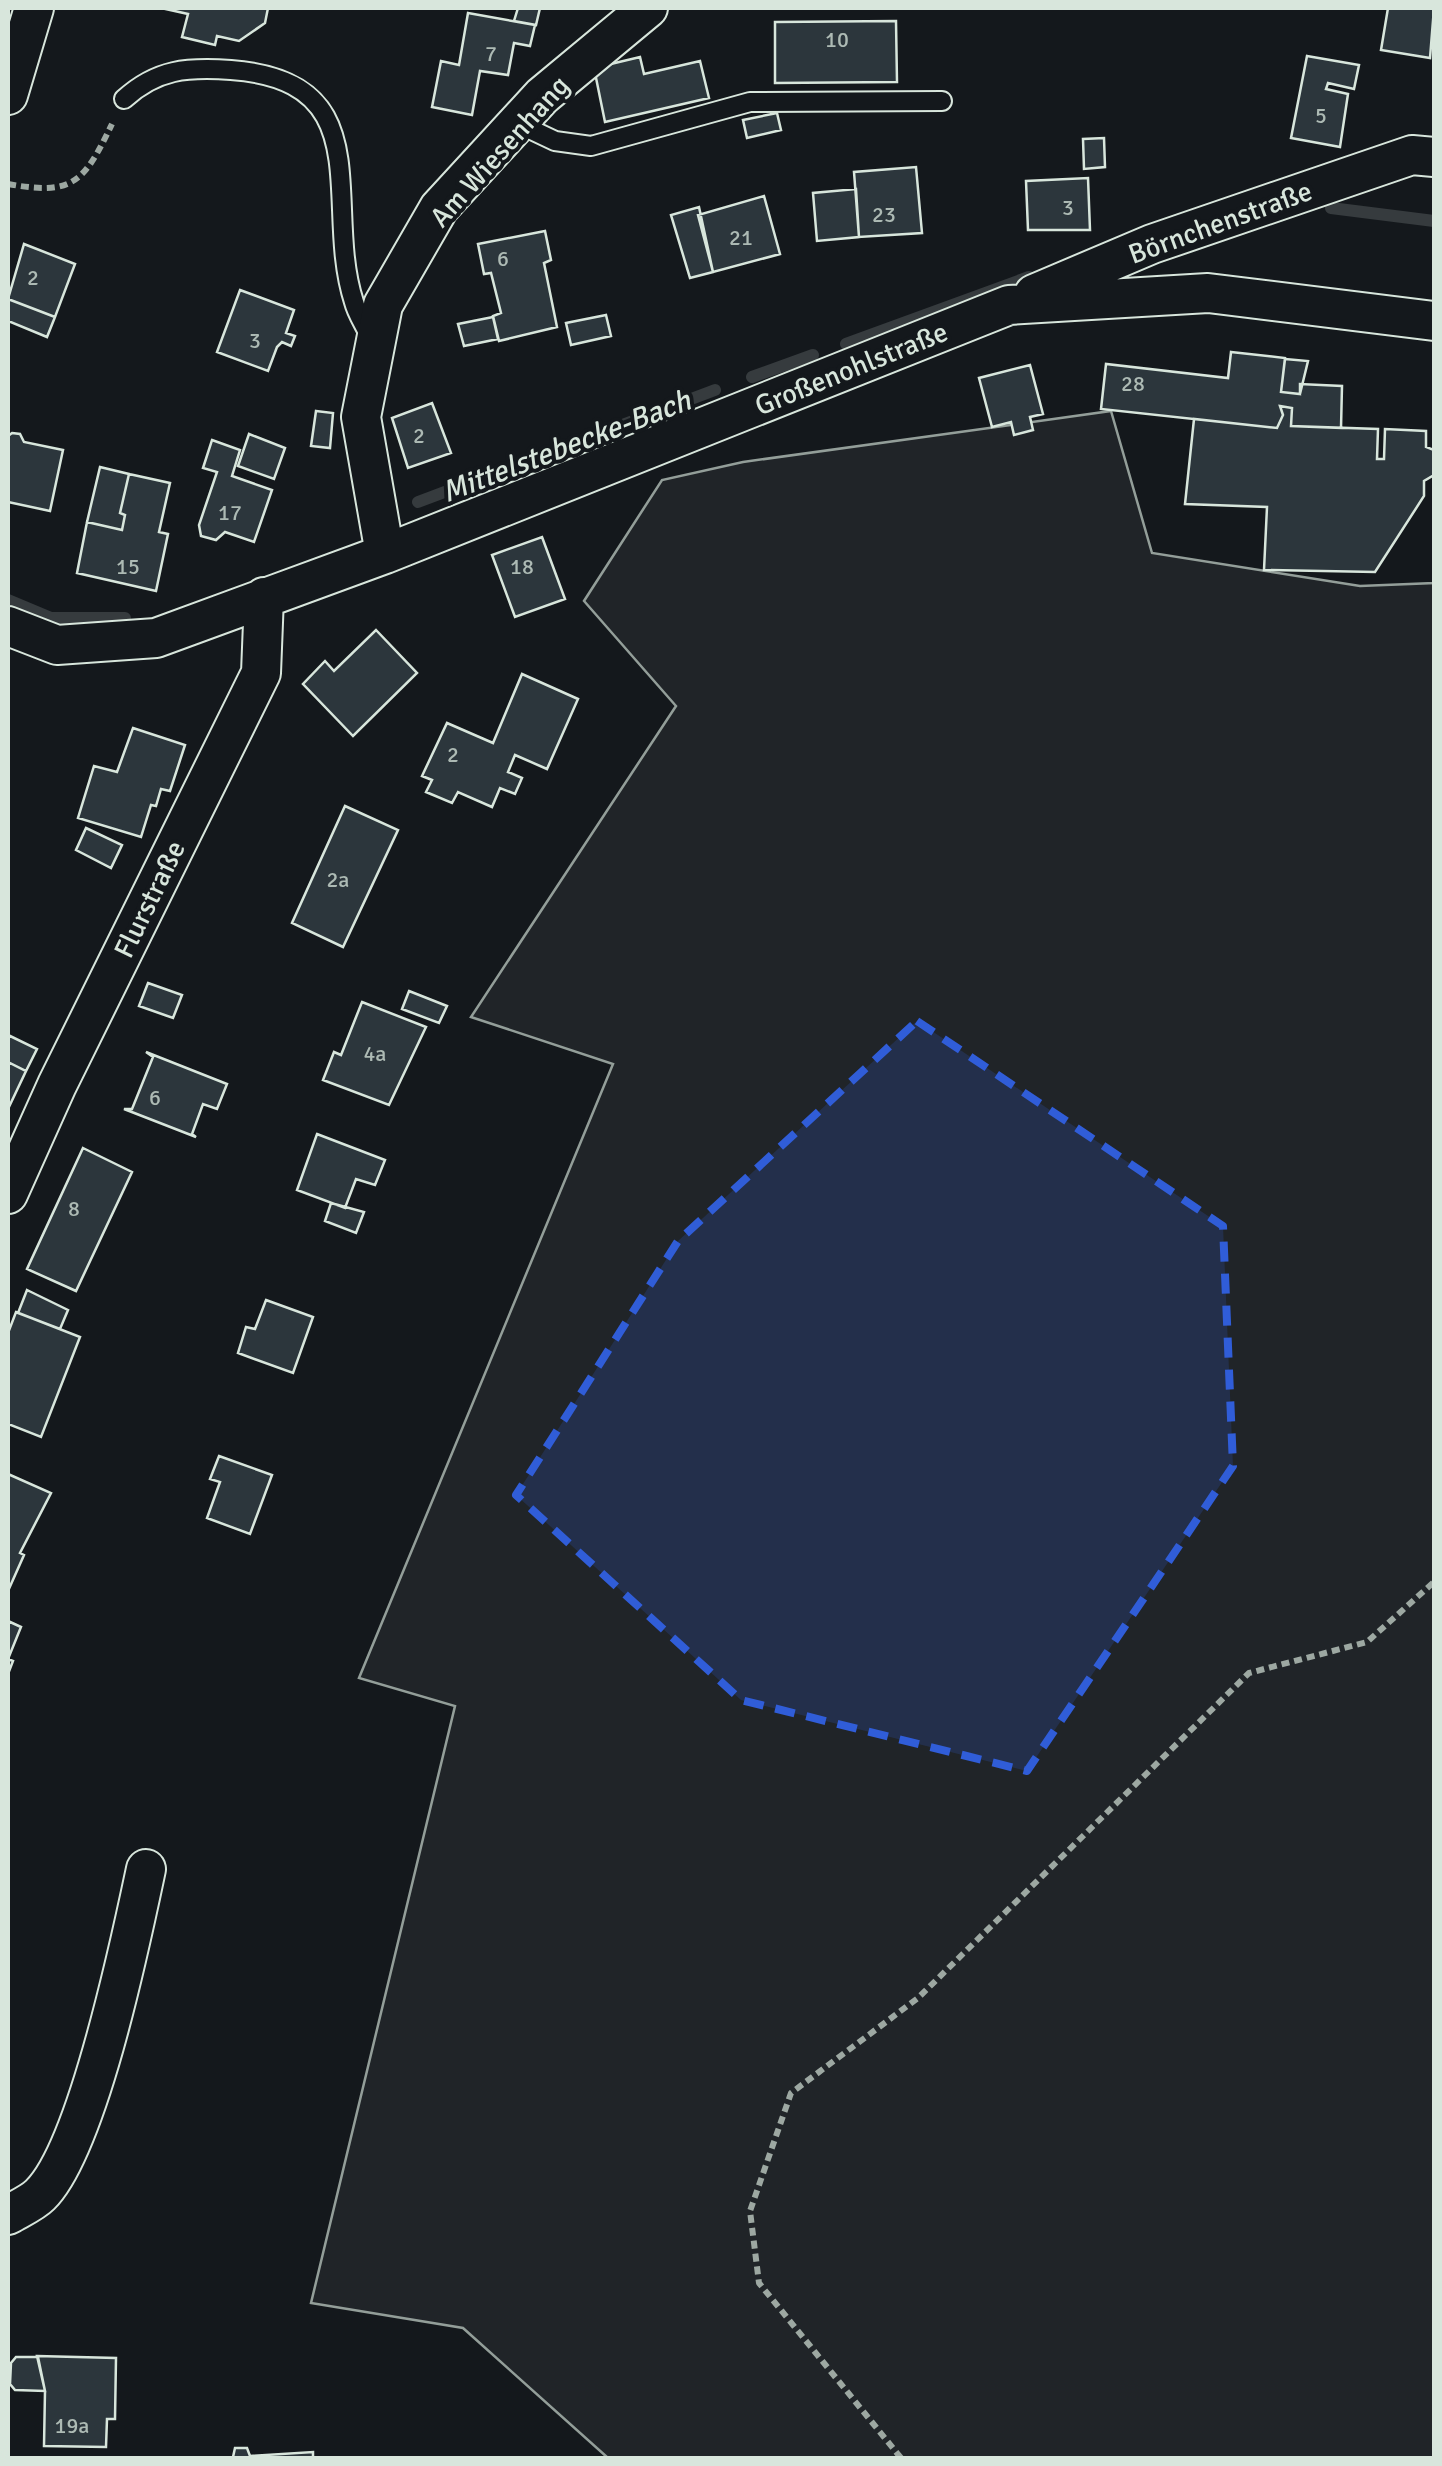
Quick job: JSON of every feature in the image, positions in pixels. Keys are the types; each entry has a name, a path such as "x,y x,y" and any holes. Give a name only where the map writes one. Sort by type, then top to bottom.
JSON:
{"street":[{"path":"8,95 34,8"},
{"name":"Am Wiesenhang","path":"384,554 361,417 383,305 439,208 542,96 648,8"},
{"name":"Börnchenstraße","path":"1009,305 1152,244 1412,154 1434,156"},
{"name":"Großenohlstraße","path":"8,626 58,645 156,638 384,554 1009,305 1208,292 1434,321"},
{"name":"Flurstraße","path":"8,1194 57,1085 261,673 264,597"},
{"path":"8,2215 41,2194 78,2130 130,1948 146,1869"}],"lane":[{"path":"124,98 144,81 171,69 271,73 311,96 340,149 353,302 375,346"},
{"path":"517,123 554,141 591,146 750,102 942,101"}],"path":[{"path":"8,184 60,188 90,170 124,98"},
{"path":"901,2458 759,2283 750,2211 790,2093 918,1998 1250,1673 1367,1642 1434,1582"}],"highlighted area":[{"path":"917,1021 1223,1226 1233,1466 1027,1771 741,1700 516,1495 678,1241"}],"shaded area":[{"path":"1111,411 1152,553 1360,586 1434,583 1434,2458 608,2458 463,2328 311,2303 455,1706 359,1678 613,1064 471,1017 676,706 584,601 662,480 743,462"}],"building":[{"path":"161,8 268,8 265,23 239,41 217,36 215,45 182,37 188,14"},
{"path":"518,8 540,8 536,25 514,21"},
{"path":"1388,8 1434,8 1430,58 1381,50"},
{"path":"468,13 535,25 530,46 514,43 508,75 480,71 472,115 432,107 441,61 459,65"},
{"path":"896,21 897,82 775,83 775,22"},
{"path":"1307,56 1359,65 1354,89 1328,83 1326,89 1348,94 1340,147 1291,138"},
{"path":"640,57 644,74 700,61 709,98 605,122 594,68"},
{"path":"777,113 781,130 747,138 743,120"},
{"path":"1104,138 1105,167 1084,169 1083,139"},
{"path":"916,167 922,233 859,237 854,172"},
{"path":"1088,178 1090,230 1028,230 1026,181"},
{"path":"856,189 859,237 817,241 813,193"},
{"path":"764,196 780,254 713,272 698,215"},
{"path":"699,207 713,272 690,278 671,215"},
{"path":"545,231 551,260 544,263 557,327 499,341 493,316 501,313 491,273 484,274 478,244"},
{"path":"24,244 75,264 55,317 8,299"},
{"path":"240,290 294,310 286,333 295,336 291,346 282,342 277,347 268,371 217,352"},
{"path":"8,299 55,317 47,337 8,321"},
{"path":"606,315 611,336 571,345 566,323"},
{"path":"493,317 498,339 464,346 458,324"},
{"path":"1231,352 1285,358 1281,392 1300,394 1300,384 1342,386 1341,428 1291,426 1292,408 1280,406 1283,415 1277,428 1101,409 1106,364 1228,378"},
{"path":"1285,359 1308,361 1300,394 1281,392"},
{"path":"1030,365 1043,414 1030,417 1033,430 1014,435 1011,422 992,427 979,378"},
{"path":"432,403 451,453 408,468 392,418"},
{"path":"1280,406 1292,408 1291,426 1378,429 1377,459 1384,459 1385,429 1426,431 1426,447 1434,450 1434,475 1424,481 1424,496 1375,572 1264,570 1267,507 1185,504 1194,419 1277,428 1283,415"},
{"path":"316,411 333,413 330,448 311,446"},
{"path":"20,434 24,442 63,450 50,511 8,502 8,436"},
{"path":"249,434 285,448 274,479 238,466"},
{"path":"212,440 240,450 232,476 272,490 254,542 225,532 216,540 201,536 199,525 217,472 203,468"},
{"path":"100,467 129,474 120,513 125,515 122,530 87,522"},
{"path":"129,474 170,483 159,532 168,534 156,591 77,573 87,522 122,530 125,515 120,513"},
{"path":"542,537 565,599 515,617 492,555"},
{"path":"376,630 417,673 353,736 303,684 325,661 334,671"},
{"path":"522,674 578,699 547,769 515,755 508,772 522,778 515,794 500,788 492,807 458,792 452,803 426,792 432,780 422,776 447,723 493,743"},
{"path":"133,728 185,745 170,791 161,789 156,806 151,805 141,837 78,818 94,766 117,772"},
{"path":"345,806 398,830 343,947 292,923"},
{"path":"86,828 122,845 111,868 76,850"},
{"path":"148,983 182,995 173,1018 139,1006"},
{"path":"409,991 447,1006 439,1023 402,1009"},
{"path":"362,1002 426,1027 389,1105 323,1080 334,1052 341,1055"},
{"path":"8,1035 37,1049 26,1071 8,1062"},
{"path":"146,1052 227,1084 217,1109 203,1104 192,1134 196,1137 124,1109 132,1109 153,1057"},
{"path":"8,1062 26,1071 8,1109"},
{"path":"317,1134 385,1160 375,1185 356,1179 345,1208 297,1190"},
{"path":"83,1148 132,1172 76,1291 27,1269"},
{"path":"331,1203 364,1212 356,1233 325,1221"},
{"path":"27,1290 68,1310 60,1329 18,1313"},
{"path":"266,1300 313,1317 293,1373 238,1353 246,1327 255,1329"},
{"path":"16,1312 80,1337 41,1437 8,1424 8,1333"},
{"path":"219,1456 272,1475 250,1534 207,1518 220,1482 210,1479"},
{"path":"8,1474 51,1493 20,1553 24,1555 8,1591"},
{"path":"8,1621 21,1627 8,1659"},
{"path":"37,2356 116,2358 115,2419 107,2419 106,2447 44,2446 45,2391"},
{"path":"16,2357 38,2357 45,2391 15,2390 10,2384 11,2363"},
{"path":"235,2448 247,2448 250,2456 313,2452 313,2458 217,2458 233,2457"}],"waterway":[{"name":"Mittelstebecke-Bach","path":"1331,208 1434,221"},
{"name":"Mittelstebecke-Bach","path":"846,344 1029,277"},
{"name":"Mittelstebecke-Bach","path":"752,377 813,355"},
{"name":"Mittelstebecke-Bach","path":"418,502 715,390"},
{"name":"Mittelstebecke-Bach","path":"8,600 51,618 125,618"}]}
